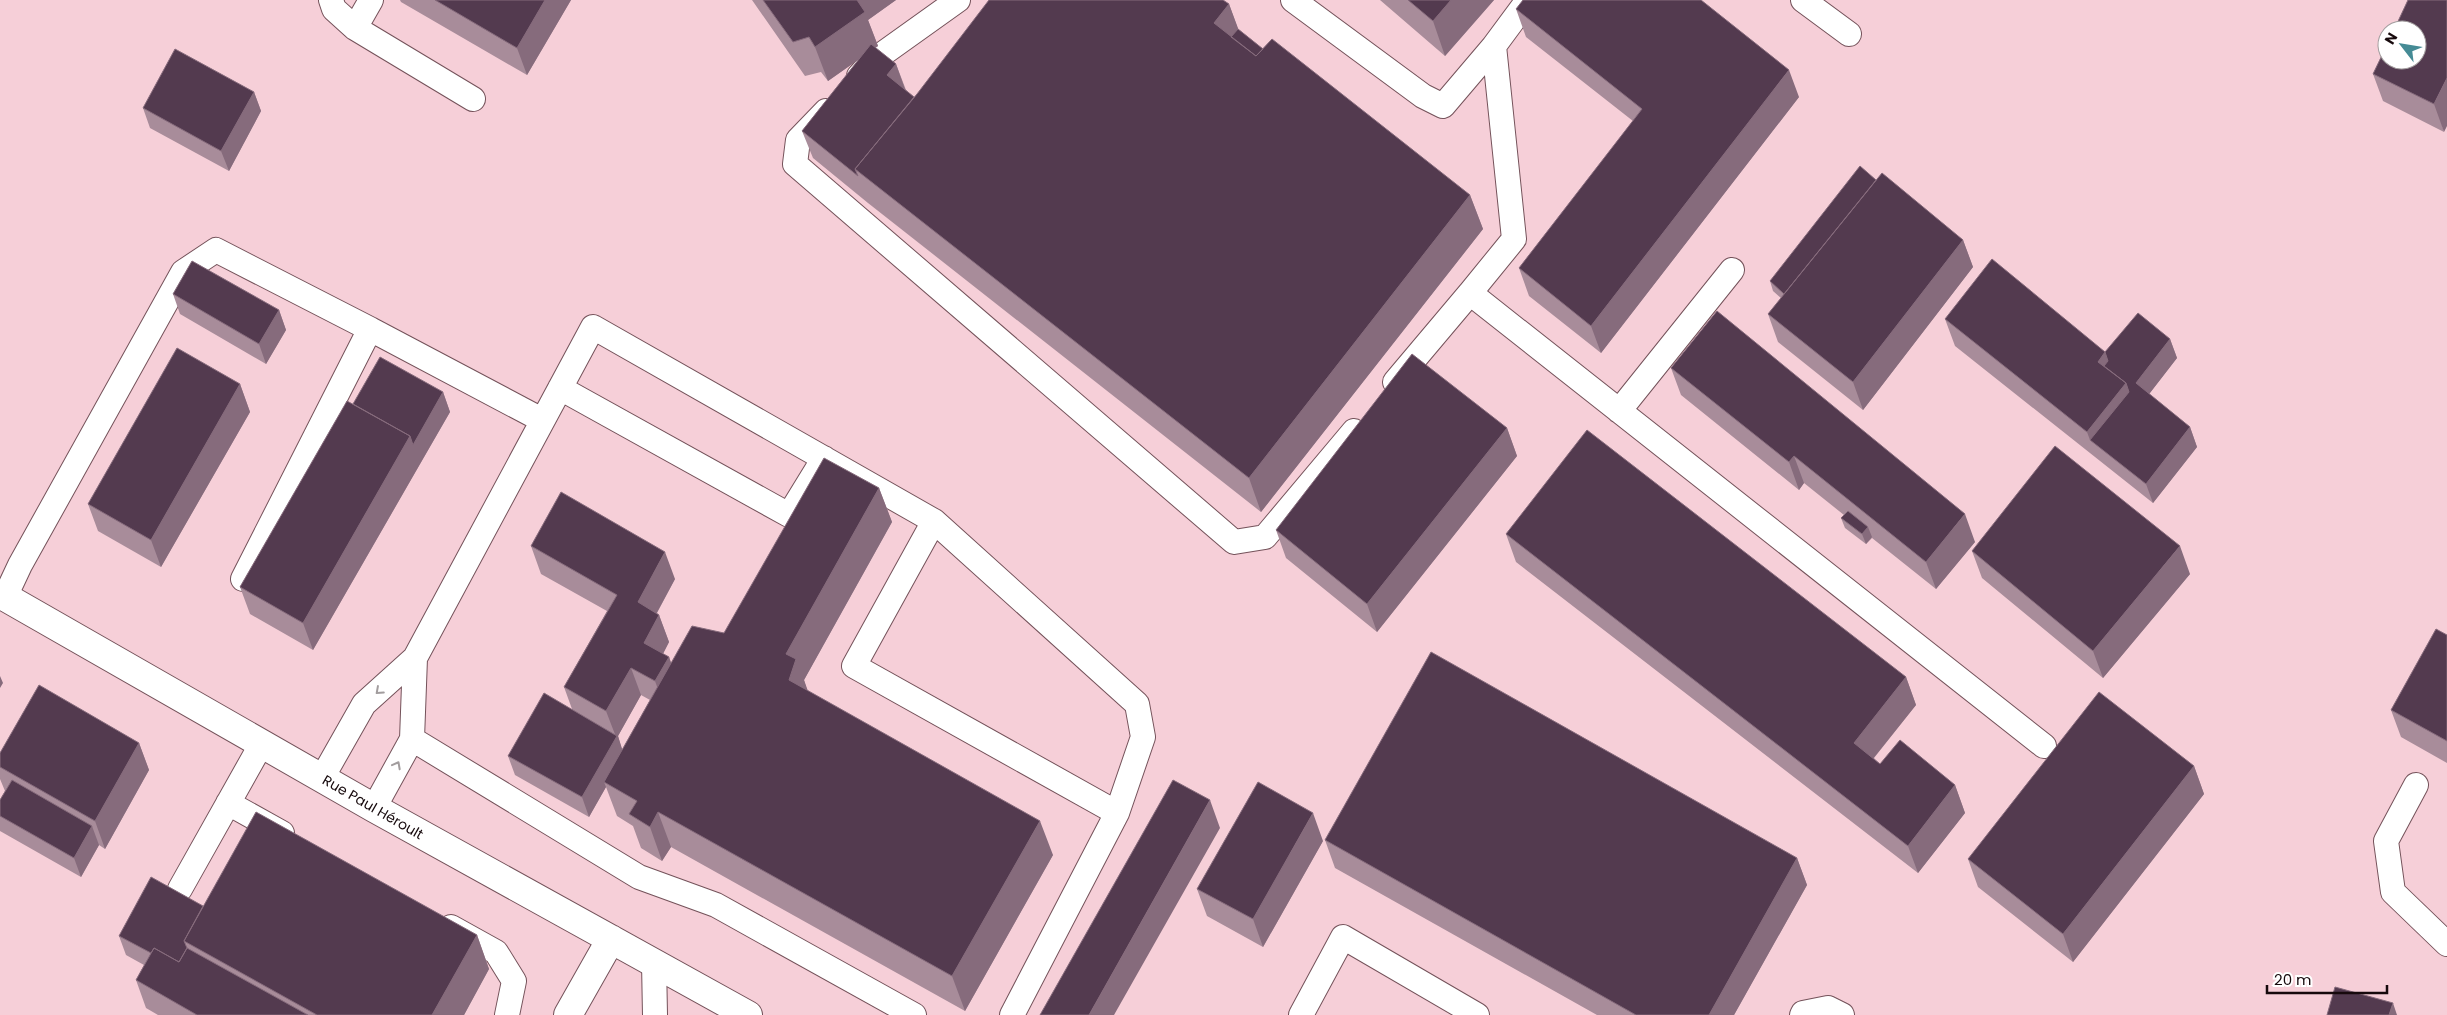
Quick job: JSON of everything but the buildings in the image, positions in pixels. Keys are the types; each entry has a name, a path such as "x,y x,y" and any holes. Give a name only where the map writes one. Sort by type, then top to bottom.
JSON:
{"street":[{"name":"Rue Paul Héroult","path":"3,595 374,808 748,1015"},
{"path":"568,1015 611,939"}],"lane":[{"path":"331,0 334,9 355,28 474,99"},
{"path":"355,28 371,0"},
{"path":"958,0 874,60 798,140 795,164 1234,542 1265,537 1514,239 1494,46"},
{"path":"1293,0 1423,96 1443,106 1494,46 1528,0"},
{"path":"1803,0 1849,34"},
{"path":"3,595 183,272 216,250 542,420"},
{"path":"1619,411 1732,270"},
{"path":"1470,293 2044,746"},
{"path":"322,778 364,704 414,658 593,327 934,520 1137,704 1143,737 1117,813 1012,1015"},
{"path":"243,579 370,329"},
{"path":"560,388 790,515 824,458"},
{"path":"934,520 854,666 1117,813"},
{"path":"374,808 412,738 414,658"},
{"path":"412,738 639,878 716,905 914,1015"},
{"path":"180,889 262,743"},
{"path":"2416,785 2386,841 2393,892 2447,944"},
{"path":"228,803 297,842"},
{"path":"436,918 496,952 514,981 507,1015"},
{"path":"1301,1015 1344,937 1477,1015"},
{"path":"654,962 655,1015"},
{"path":"1802,1015 1803,1013 1828,1008 1842,1015"}],"shaded area":[{"path":"0,0 2447,0 2447,1015 0,1015"}]}
